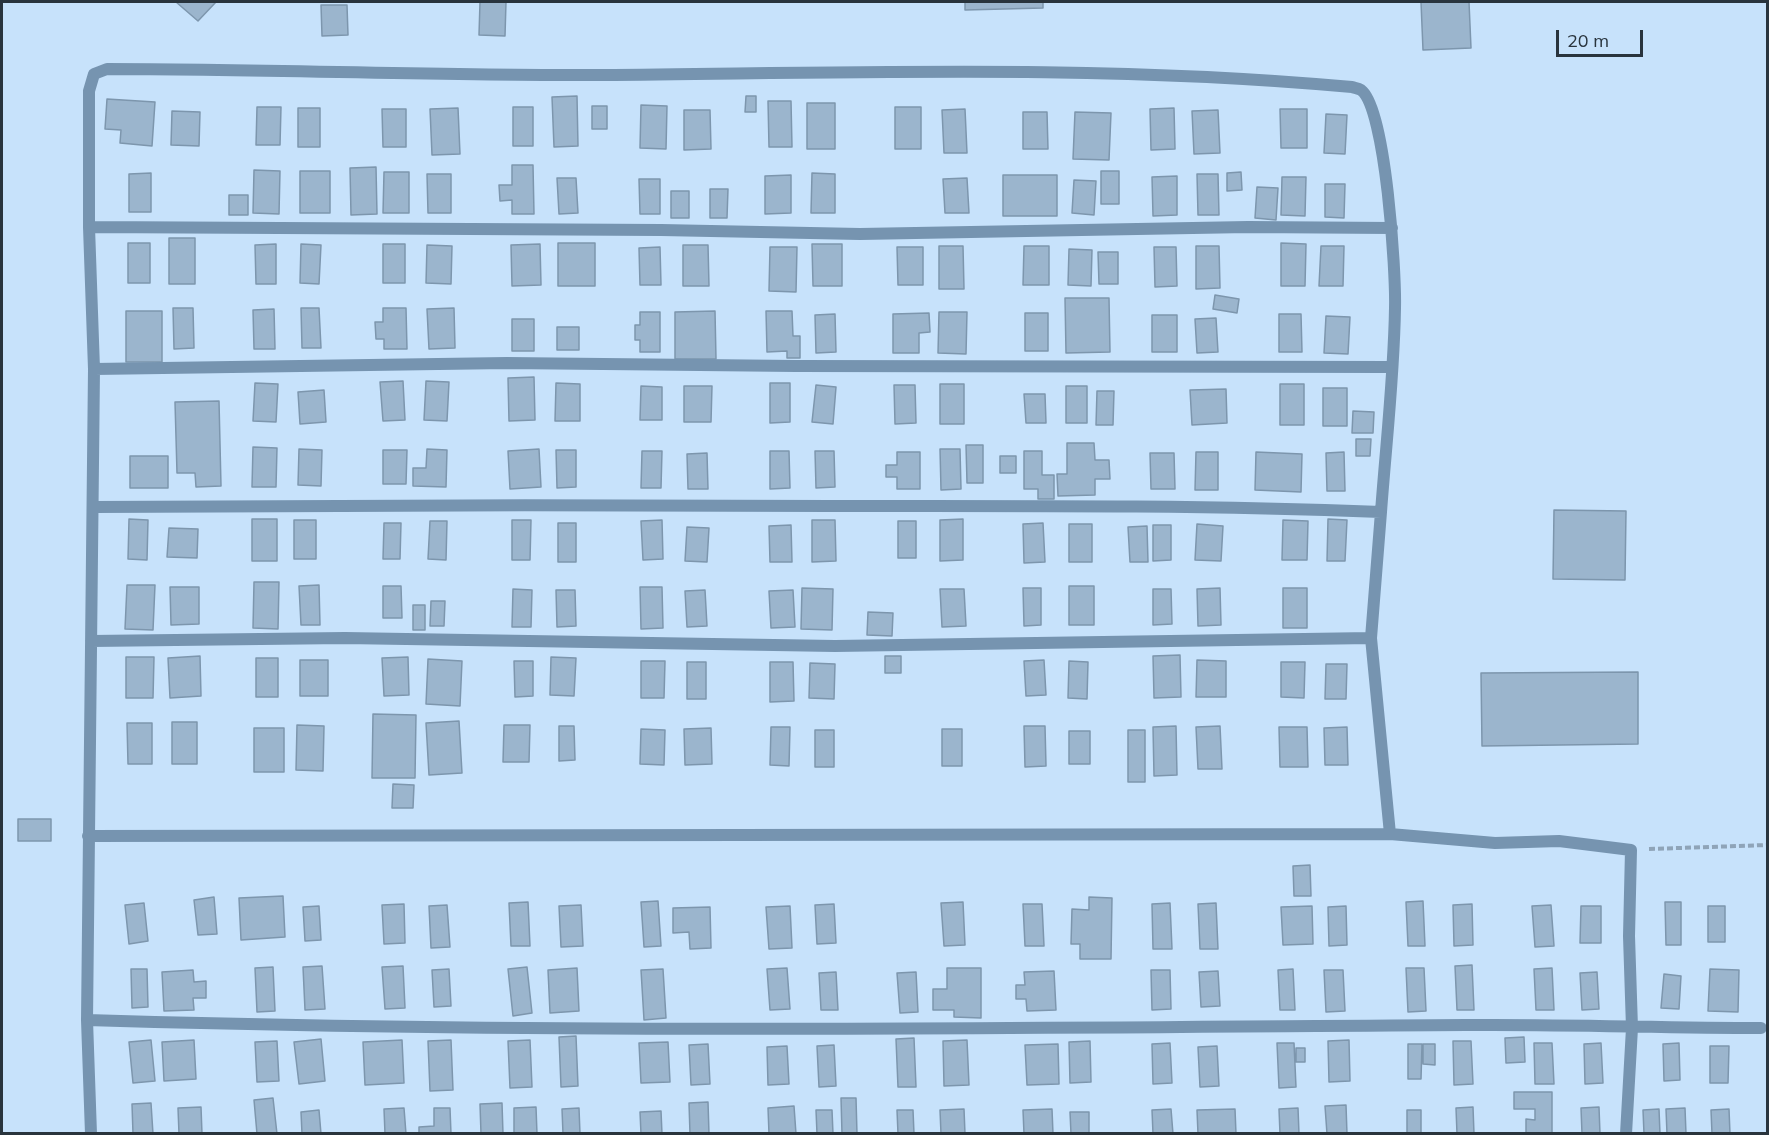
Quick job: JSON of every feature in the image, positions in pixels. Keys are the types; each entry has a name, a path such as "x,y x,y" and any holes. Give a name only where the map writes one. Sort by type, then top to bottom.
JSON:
{"street":[{"path":"91,1134 87,1020 94,369 89,227 89,91 94,74 107,69 269,69 596,75 956,71 1195,75 1352,87 1362,90 1368,101 1381,144 1392,228 1395,308 1371,638 1390,834"},
{"path":"89,227 661,230 860,234 1248,227 1392,228"},
{"path":"94,369 507,363 1391,367"},
{"path":"93,507 458,504 1055,506 1246,507 1381,512"},
{"path":"91,641 345,638 836,646 1371,638"},
{"path":"88,836 1390,834 1495,843 1559,841 1631,850 1629,936 1632,1028 1626,1134"},
{"path":"87,1020 369,1028 850,1030 1472,1025 1761,1028"}],"path":[{"path":"1631,850 1767,845"}],"building":[{"path":"176,2 216,2 198,21"},
{"path":"480,2 506,2 505,36 479,35"},
{"path":"965,2 1043,2 1043,8 965,10"},
{"path":"1421,2 1469,2 1471,48 1423,50"},
{"path":"321,5 347,5 348,35 322,36"},
{"path":"577,96 578,146 554,147 552,97"},
{"path":"746,96 756,96 756,112 745,112"},
{"path":"107,99 155,102 152,146 120,143 121,130 105,129"},
{"path":"768,101 791,101 792,147 769,147"},
{"path":"807,103 835,103 835,149 807,149"},
{"path":"641,105 667,106 666,149 640,148"},
{"path":"592,106 607,106 607,129 592,129"},
{"path":"257,107 281,107 280,145 256,145"},
{"path":"513,107 533,107 533,146 513,146"},
{"path":"895,107 921,107 921,149 895,149"},
{"path":"298,108 320,108 320,147 298,147"},
{"path":"458,108 460,154 432,155 430,109"},
{"path":"1174,108 1175,149 1151,150 1150,109"},
{"path":"382,109 406,109 406,147 383,147"},
{"path":"965,109 967,153 944,153 942,110"},
{"path":"1280,109 1307,109 1307,148 1281,148"},
{"path":"684,110 710,110 711,149 684,150"},
{"path":"1218,110 1220,153 1194,154 1192,111"},
{"path":"172,111 200,112 199,146 171,145"},
{"path":"1023,112 1047,112 1048,149 1023,149"},
{"path":"1075,112 1111,113 1109,160 1073,159"},
{"path":"1326,114 1347,115 1345,154 1324,153"},
{"path":"512,165 533,165 534,214 512,214 512,200 500,201 499,185 512,185"},
{"path":"376,167 377,214 351,215 350,168"},
{"path":"254,170 280,171 279,214 253,213"},
{"path":"300,171 330,171 330,213 300,213"},
{"path":"1101,171 1119,171 1119,204 1101,204"},
{"path":"384,172 409,172 409,213 383,213"},
{"path":"1241,172 1242,190 1227,191 1227,173"},
{"path":"151,173 151,212 129,212 129,174"},
{"path":"812,173 835,174 835,213 811,213"},
{"path":"427,174 451,174 451,213 428,213"},
{"path":"1197,174 1218,174 1219,215 1198,215"},
{"path":"791,175 791,213 765,214 765,176"},
{"path":"1003,175 1057,175 1057,216 1003,216"},
{"path":"1177,176 1177,215 1153,216 1152,177"},
{"path":"1282,177 1306,177 1305,216 1281,215"},
{"path":"557,178 576,178 578,213 559,214"},
{"path":"967,178 969,213 945,213 943,179"},
{"path":"639,179 660,179 660,214 640,214"},
{"path":"1074,180 1096,181 1094,215 1072,213"},
{"path":"1325,184 1345,184 1344,218 1325,217"},
{"path":"1257,187 1278,188 1276,220 1255,218"},
{"path":"710,189 728,189 727,218 710,218"},
{"path":"671,191 689,191 689,218 671,218"},
{"path":"229,195 248,195 248,215 229,215"},
{"path":"169,238 195,238 195,284 169,284"},
{"path":"128,243 150,243 150,283 128,283"},
{"path":"558,243 595,243 595,286 558,286"},
{"path":"1281,243 1306,244 1305,286 1281,286"},
{"path":"276,244 276,284 256,284 255,245"},
{"path":"301,244 321,245 319,284 300,283"},
{"path":"383,244 405,244 405,283 383,283"},
{"path":"540,244 541,285 512,286 511,245"},
{"path":"812,244 842,244 842,286 813,286"},
{"path":"427,245 452,246 451,284 426,283"},
{"path":"683,245 708,245 709,286 683,286"},
{"path":"939,246 963,246 964,289 939,289"},
{"path":"1024,246 1049,246 1049,285 1023,285"},
{"path":"1196,246 1219,246 1220,288 1196,289"},
{"path":"1321,246 1344,246 1343,286 1319,286"},
{"path":"660,247 661,285 640,285 639,248"},
{"path":"770,247 797,247 796,292 769,291"},
{"path":"897,247 923,247 923,285 898,285"},
{"path":"1154,247 1176,247 1177,286 1155,287"},
{"path":"1069,249 1092,250 1091,286 1068,285"},
{"path":"1098,252 1118,252 1118,284 1099,284"},
{"path":"1215,295 1239,299 1237,313 1213,309"},
{"path":"1065,298 1109,298 1110,352 1066,353"},
{"path":"173,308 193,308 194,348 174,349"},
{"path":"301,308 319,308 321,348 302,348"},
{"path":"383,308 406,308 407,349 384,349 384,339 376,339 375,322 383,322"},
{"path":"454,308 455,348 429,349 427,309"},
{"path":"274,309 275,349 254,349 253,310"},
{"path":"126,311 162,311 162,362 126,362"},
{"path":"715,311 716,359 675,359 675,312"},
{"path":"766,311 792,311 793,336 800,336 800,358 787,358 787,351 767,352"},
{"path":"640,312 660,312 660,352 640,352 640,340 635,340 635,325 640,325"},
{"path":"939,312 967,312 966,354 938,353"},
{"path":"929,313 930,332 919,333 919,353 893,353 893,314"},
{"path":"1025,313 1048,313 1048,351 1025,351"},
{"path":"835,314 836,352 816,353 815,315"},
{"path":"1279,314 1301,314 1302,352 1279,352"},
{"path":"1152,315 1177,315 1177,352 1152,352"},
{"path":"1326,316 1350,317 1348,354 1324,353"},
{"path":"1216,318 1218,352 1197,353 1195,319"},
{"path":"512,319 534,319 534,351 512,351"},
{"path":"557,327 579,327 579,350 557,350"},
{"path":"534,377 535,420 509,421 508,378"},
{"path":"403,381 405,420 383,421 380,382"},
{"path":"426,381 449,382 447,421 424,420"},
{"path":"255,383 278,384 276,422 253,421"},
{"path":"556,383 580,384 580,421 555,421"},
{"path":"770,383 790,383 790,422 770,423"},
{"path":"940,384 964,384 964,424 940,424"},
{"path":"1280,384 1304,384 1304,425 1280,425"},
{"path":"816,385 836,387 833,424 812,422"},
{"path":"894,385 915,385 916,423 895,424"},
{"path":"641,386 662,387 662,420 640,420"},
{"path":"684,386 712,386 711,422 684,422"},
{"path":"1066,386 1087,386 1087,423 1066,423"},
{"path":"1323,388 1347,388 1347,426 1323,426"},
{"path":"1226,389 1227,423 1192,425 1190,390"},
{"path":"324,390 326,422 300,424 298,392"},
{"path":"1097,391 1114,391 1113,425 1096,425"},
{"path":"1024,394 1045,394 1046,423 1026,423"},
{"path":"219,401 221,486 196,487 195,473 177,473 175,402"},
{"path":"1353,411 1374,412 1373,433 1352,433"},
{"path":"1356,439 1371,439 1370,456 1356,456"},
{"path":"1067,443 1094,443 1095,460 1109,460 1110,479 1095,479 1095,495 1058,496 1057,474 1067,474"},
{"path":"966,445 983,445 983,483 967,483"},
{"path":"253,447 277,448 276,487 252,487"},
{"path":"299,449 322,450 321,486 298,485"},
{"path":"427,449 447,450 446,487 413,486 413,468 426,468"},
{"path":"539,449 541,487 510,489 508,451"},
{"path":"940,449 960,449 961,489 941,490"},
{"path":"383,450 407,450 406,484 383,484"},
{"path":"556,450 576,450 576,487 557,488"},
{"path":"642,451 662,451 661,488 641,488"},
{"path":"770,451 789,451 790,488 770,489"},
{"path":"815,451 834,451 835,487 816,488"},
{"path":"1024,451 1042,451 1042,475 1054,475 1054,499 1038,499 1038,489 1024,489"},
{"path":"897,452 920,452 920,489 897,489 897,477 886,477 886,465 897,465"},
{"path":"1196,452 1218,452 1218,490 1195,490"},
{"path":"1256,452 1302,454 1301,492 1255,490"},
{"path":"1344,452 1345,491 1327,491 1326,453"},
{"path":"707,453 708,489 688,489 687,454"},
{"path":"1150,453 1174,453 1175,489 1151,489"},
{"path":"130,456 168,456 168,488 130,488"},
{"path":"1000,456 1016,456 1016,473 1000,473"},
{"path":"1554,510 1626,511 1625,580 1553,579"},
{"path":"129,519 148,520 147,560 128,559"},
{"path":"252,519 277,519 277,561 252,561"},
{"path":"963,519 963,560 940,561 940,520"},
{"path":"1328,519 1347,520 1345,561 1327,561"},
{"path":"294,520 316,520 316,559 294,559"},
{"path":"512,520 531,520 530,560 512,560"},
{"path":"662,520 663,559 643,560 641,521"},
{"path":"812,520 835,520 836,561 812,562"},
{"path":"1283,520 1308,521 1307,560 1282,560"},
{"path":"430,521 447,521 446,560 428,559"},
{"path":"898,521 916,521 916,558 898,558"},
{"path":"384,523 401,523 400,559 383,559"},
{"path":"558,523 576,523 576,562 558,562"},
{"path":"1043,523 1045,562 1024,563 1023,524"},
{"path":"1069,524 1092,524 1092,562 1069,562"},
{"path":"1197,524 1223,526 1221,561 1195,560"},
{"path":"791,525 792,562 770,562 769,526"},
{"path":"1153,525 1171,525 1171,560 1153,561"},
{"path":"1147,526 1148,562 1130,562 1128,527"},
{"path":"687,527 709,528 707,562 685,561"},
{"path":"169,528 198,529 197,558 167,557"},
{"path":"254,582 279,582 278,629 253,628"},
{"path":"127,585 155,585 153,630 125,629"},
{"path":"319,585 320,625 301,625 299,586"},
{"path":"383,586 401,586 402,618 383,618"},
{"path":"1069,586 1094,586 1094,625 1069,625"},
{"path":"170,587 199,587 199,624 171,625"},
{"path":"640,587 662,587 663,628 641,629"},
{"path":"802,588 833,589 832,630 801,629"},
{"path":"1023,588 1041,588 1041,625 1024,626"},
{"path":"1220,588 1221,625 1198,626 1197,589"},
{"path":"1283,588 1307,588 1307,628 1283,628"},
{"path":"513,589 532,590 531,627 512,627"},
{"path":"940,589 964,589 966,626 942,627"},
{"path":"1153,589 1171,589 1172,624 1153,625"},
{"path":"556,590 575,590 576,626 557,627"},
{"path":"705,590 707,626 687,627 685,591"},
{"path":"793,590 795,627 771,628 769,591"},
{"path":"431,601 445,601 444,626 430,626"},
{"path":"413,605 425,605 425,630 413,630"},
{"path":"868,612 893,613 892,636 867,635"},
{"path":"1180,655 1181,697 1154,698 1153,656"},
{"path":"200,656 201,696 170,698 168,658"},
{"path":"885,656 901,656 901,673 885,673"},
{"path":"126,657 154,657 153,698 126,698"},
{"path":"408,657 409,695 384,696 382,658"},
{"path":"551,657 576,658 574,696 550,695"},
{"path":"256,658 278,658 278,697 256,697"},
{"path":"428,659 462,661 460,706 426,704"},
{"path":"300,660 328,660 328,696 300,696"},
{"path":"1044,660 1046,695 1026,696 1024,661"},
{"path":"1197,660 1226,661 1226,697 1196,697"},
{"path":"514,661 533,661 533,696 515,697"},
{"path":"641,661 665,661 664,698 641,698"},
{"path":"1069,661 1088,662 1087,699 1068,698"},
{"path":"687,662 706,662 706,699 687,699"},
{"path":"770,662 793,662 794,701 770,702"},
{"path":"1281,662 1305,662 1304,698 1281,697"},
{"path":"810,663 835,664 834,699 809,698"},
{"path":"1326,664 1347,664 1346,699 1325,699"},
{"path":"1638,672 1638,744 1482,746 1481,673"},
{"path":"373,714 416,715 415,778 372,778"},
{"path":"459,721 462,773 429,775 426,723"},
{"path":"172,722 197,722 197,764 172,764"},
{"path":"127,723 152,723 152,764 128,764"},
{"path":"297,725 324,726 323,771 296,770"},
{"path":"504,725 530,725 529,762 503,762"},
{"path":"559,726 574,726 575,760 559,761"},
{"path":"1024,726 1045,726 1046,766 1025,767"},
{"path":"1176,726 1177,775 1154,776 1153,727"},
{"path":"1220,726 1222,769 1198,769 1196,727"},
{"path":"771,727 790,727 789,766 770,765"},
{"path":"1279,727 1307,727 1308,767 1280,767"},
{"path":"1347,727 1348,765 1325,765 1324,728"},
{"path":"254,728 284,728 284,772 254,772"},
{"path":"711,728 712,764 685,765 684,729"},
{"path":"641,729 665,730 664,765 640,764"},
{"path":"942,729 962,729 962,766 942,766"},
{"path":"815,730 834,730 834,767 815,767"},
{"path":"1128,730 1145,730 1145,782 1128,782"},
{"path":"1069,731 1090,731 1090,764 1069,764"},
{"path":"393,784 414,785 413,808 392,808"},
{"path":"18,819 51,819 51,841 18,841"},
{"path":"1310,865 1311,896 1294,896 1293,866"},
{"path":"283,896 285,937 241,940 239,898"},
{"path":"214,897 217,934 198,935 194,900"},
{"path":"1089,897 1112,898 1111,959 1080,959 1080,944 1071,944 1072,909 1089,910"},
{"path":"658,901 661,946 644,947 641,902"},
{"path":"1423,901 1425,946 1408,946 1406,902"},
{"path":"528,902 530,946 511,946 509,903"},
{"path":"963,902 965,945 944,946 941,903"},
{"path":"1665,902 1681,902 1681,945 1666,945"},
{"path":"144,903 148,941 129,944 125,905"},
{"path":"1170,903 1172,949 1153,949 1152,904"},
{"path":"1216,903 1218,949 1200,949 1198,904"},
{"path":"404,904 405,943 384,944 382,905"},
{"path":"834,904 836,943 817,944 815,905"},
{"path":"1023,904 1042,904 1044,946 1025,946"},
{"path":"1472,904 1473,945 1454,946 1453,905"},
{"path":"447,905 450,947 431,948 429,906"},
{"path":"581,905 583,946 561,947 559,906"},
{"path":"1551,905 1554,946 1535,947 1532,906"},
{"path":"319,906 321,940 305,941 303,907"},
{"path":"790,906 792,948 769,949 766,907"},
{"path":"1312,906 1313,944 1283,945 1281,907"},
{"path":"1346,906 1347,945 1329,946 1328,907"},
{"path":"1581,906 1601,906 1601,943 1580,943"},
{"path":"1708,906 1725,906 1725,942 1708,942"},
{"path":"710,907 711,948 690,949 689,932 673,933 673,908"},
{"path":"1472,965 1474,1010 1457,1010 1455,966"},
{"path":"322,966 325,1009 305,1010 303,967"},
{"path":"403,966 405,1008 385,1009 382,967"},
{"path":"273,967 275,1011 257,1012 255,968"},
{"path":"527,967 532,1013 513,1016 508,969"},
{"path":"577,968 579,1011 550,1013 548,970"},
{"path":"787,968 790,1009 770,1010 767,969"},
{"path":"947,968 981,968 981,1018 954,1017 954,1010 933,1010 933,989 947,989"},
{"path":"1406,968 1424,968 1426,1011 1408,1012"},
{"path":"1552,968 1554,1010 1536,1010 1534,969"},
{"path":"131,969 147,969 148,1007 132,1008"},
{"path":"449,969 451,1006 434,1007 432,970"},
{"path":"663,969 666,1018 644,1020 641,970"},
{"path":"1293,969 1295,1010 1280,1010 1278,970"},
{"path":"1710,969 1739,970 1738,1012 1708,1011"},
{"path":"193,970 194,982 206,981 206,998 193,998 194,1010 164,1011 162,972"},
{"path":"1151,970 1170,970 1171,1009 1152,1010"},
{"path":"1324,970 1343,970 1345,1011 1326,1012"},
{"path":"1054,971 1056,1010 1027,1011 1026,999 1016,999 1016,985 1025,985 1024,972"},
{"path":"1218,971 1220,1006 1201,1007 1199,972"},
{"path":"836,972 838,1010 821,1010 819,973"},
{"path":"916,972 918,1012 900,1013 897,973"},
{"path":"1597,972 1599,1009 1582,1010 1580,973"},
{"path":"1664,974 1681,976 1679,1009 1661,1008"},
{"path":"576,1036 578,1086 561,1087 559,1037"},
{"path":"1524,1037 1525,1062 1506,1063 1505,1038"},
{"path":"914,1038 916,1087 898,1087 896,1039"},
{"path":"321,1039 325,1081 299,1084 294,1042"},
{"path":"151,1040 155,1081 133,1083 129,1042"},
{"path":"194,1040 196,1079 164,1081 162,1042"},
{"path":"402,1040 404,1083 365,1085 363,1042"},
{"path":"451,1040 453,1090 430,1091 428,1041"},
{"path":"530,1040 532,1087 510,1088 508,1041"},
{"path":"967,1040 969,1085 944,1086 943,1041"},
{"path":"1349,1040 1350,1081 1329,1082 1328,1041"},
{"path":"277,1041 279,1081 257,1082 255,1042"},
{"path":"1090,1041 1091,1082 1070,1083 1069,1042"},
{"path":"1453,1041 1471,1041 1473,1084 1454,1085"},
{"path":"668,1042 670,1082 641,1083 639,1043"},
{"path":"1170,1043 1172,1083 1153,1084 1152,1044"},
{"path":"1277,1043 1294,1043 1296,1087 1279,1088"},
{"path":"1534,1043 1552,1043 1554,1084 1535,1084"},
{"path":"1601,1043 1603,1083 1585,1084 1584,1044"},
{"path":"1679,1043 1680,1080 1664,1081 1663,1044"},
{"path":"708,1044 710,1084 691,1085 689,1045"},
{"path":"1058,1044 1059,1084 1027,1085 1025,1045"},
{"path":"1408,1044 1422,1044 1421,1079 1408,1079"},
{"path":"1423,1044 1435,1044 1435,1065 1423,1064"},
{"path":"834,1045 836,1086 819,1087 817,1046"},
{"path":"787,1046 789,1084 768,1085 767,1047"},
{"path":"1217,1046 1219,1086 1200,1087 1198,1047"},
{"path":"1710,1046 1729,1046 1728,1083 1710,1083"},
{"path":"1296,1048 1305,1048 1305,1062 1296,1062"},
{"path":"1514,1092 1552,1092 1552,1134 1526,1134 1526,1119 1535,1120 1535,1109 1514,1109"},
{"path":"273,1098 277,1134 257,1134 254,1100"},
{"path":"841,1098 856,1098 857,1134 842,1134"},
{"path":"708,1102 709,1134 690,1134 689,1103"},
{"path":"151,1103 153,1134 133,1134 132,1104"},
{"path":"502,1103 503,1134 481,1134 480,1104"},
{"path":"1346,1105 1347,1134 1327,1134 1325,1106"},
{"path":"794,1106 796,1134 769,1134 768,1108"},
{"path":"201,1107 202,1134 179,1134 178,1108"},
{"path":"536,1107 537,1134 514,1134 514,1108"},
{"path":"1473,1107 1474,1134 1457,1134 1456,1108"},
{"path":"1599,1107 1600,1134 1582,1134 1581,1108"},
{"path":"404,1108 406,1134 385,1134 384,1109"},
{"path":"434,1108 450,1108 451,1134 419,1134 419,1127 434,1126"},
{"path":"579,1108 580,1134 563,1134 562,1109"},
{"path":"1298,1108 1299,1134 1280,1134 1279,1109"},
{"path":"1685,1108 1686,1134 1667,1134 1666,1109"},
{"path":"964,1109 965,1134 941,1134 940,1110"},
{"path":"1052,1109 1053,1134 1024,1134 1023,1110"},
{"path":"1171,1109 1173,1134 1153,1134 1152,1110"},
{"path":"1235,1109 1236,1134 1198,1134 1197,1110"},
{"path":"1659,1109 1660,1134 1644,1134 1643,1110"},
{"path":"1729,1109 1730,1134 1712,1134 1711,1110"},
{"path":"319,1110 321,1134 302,1134 301,1112"},
{"path":"816,1110 832,1110 833,1134 817,1134"},
{"path":"897,1110 913,1110 914,1134 898,1134"},
{"path":"1407,1110 1421,1110 1421,1134 1407,1134"},
{"path":"661,1111 662,1134 641,1134 640,1112"},
{"path":"1070,1112 1089,1112 1089,1134 1071,1134"}]}
